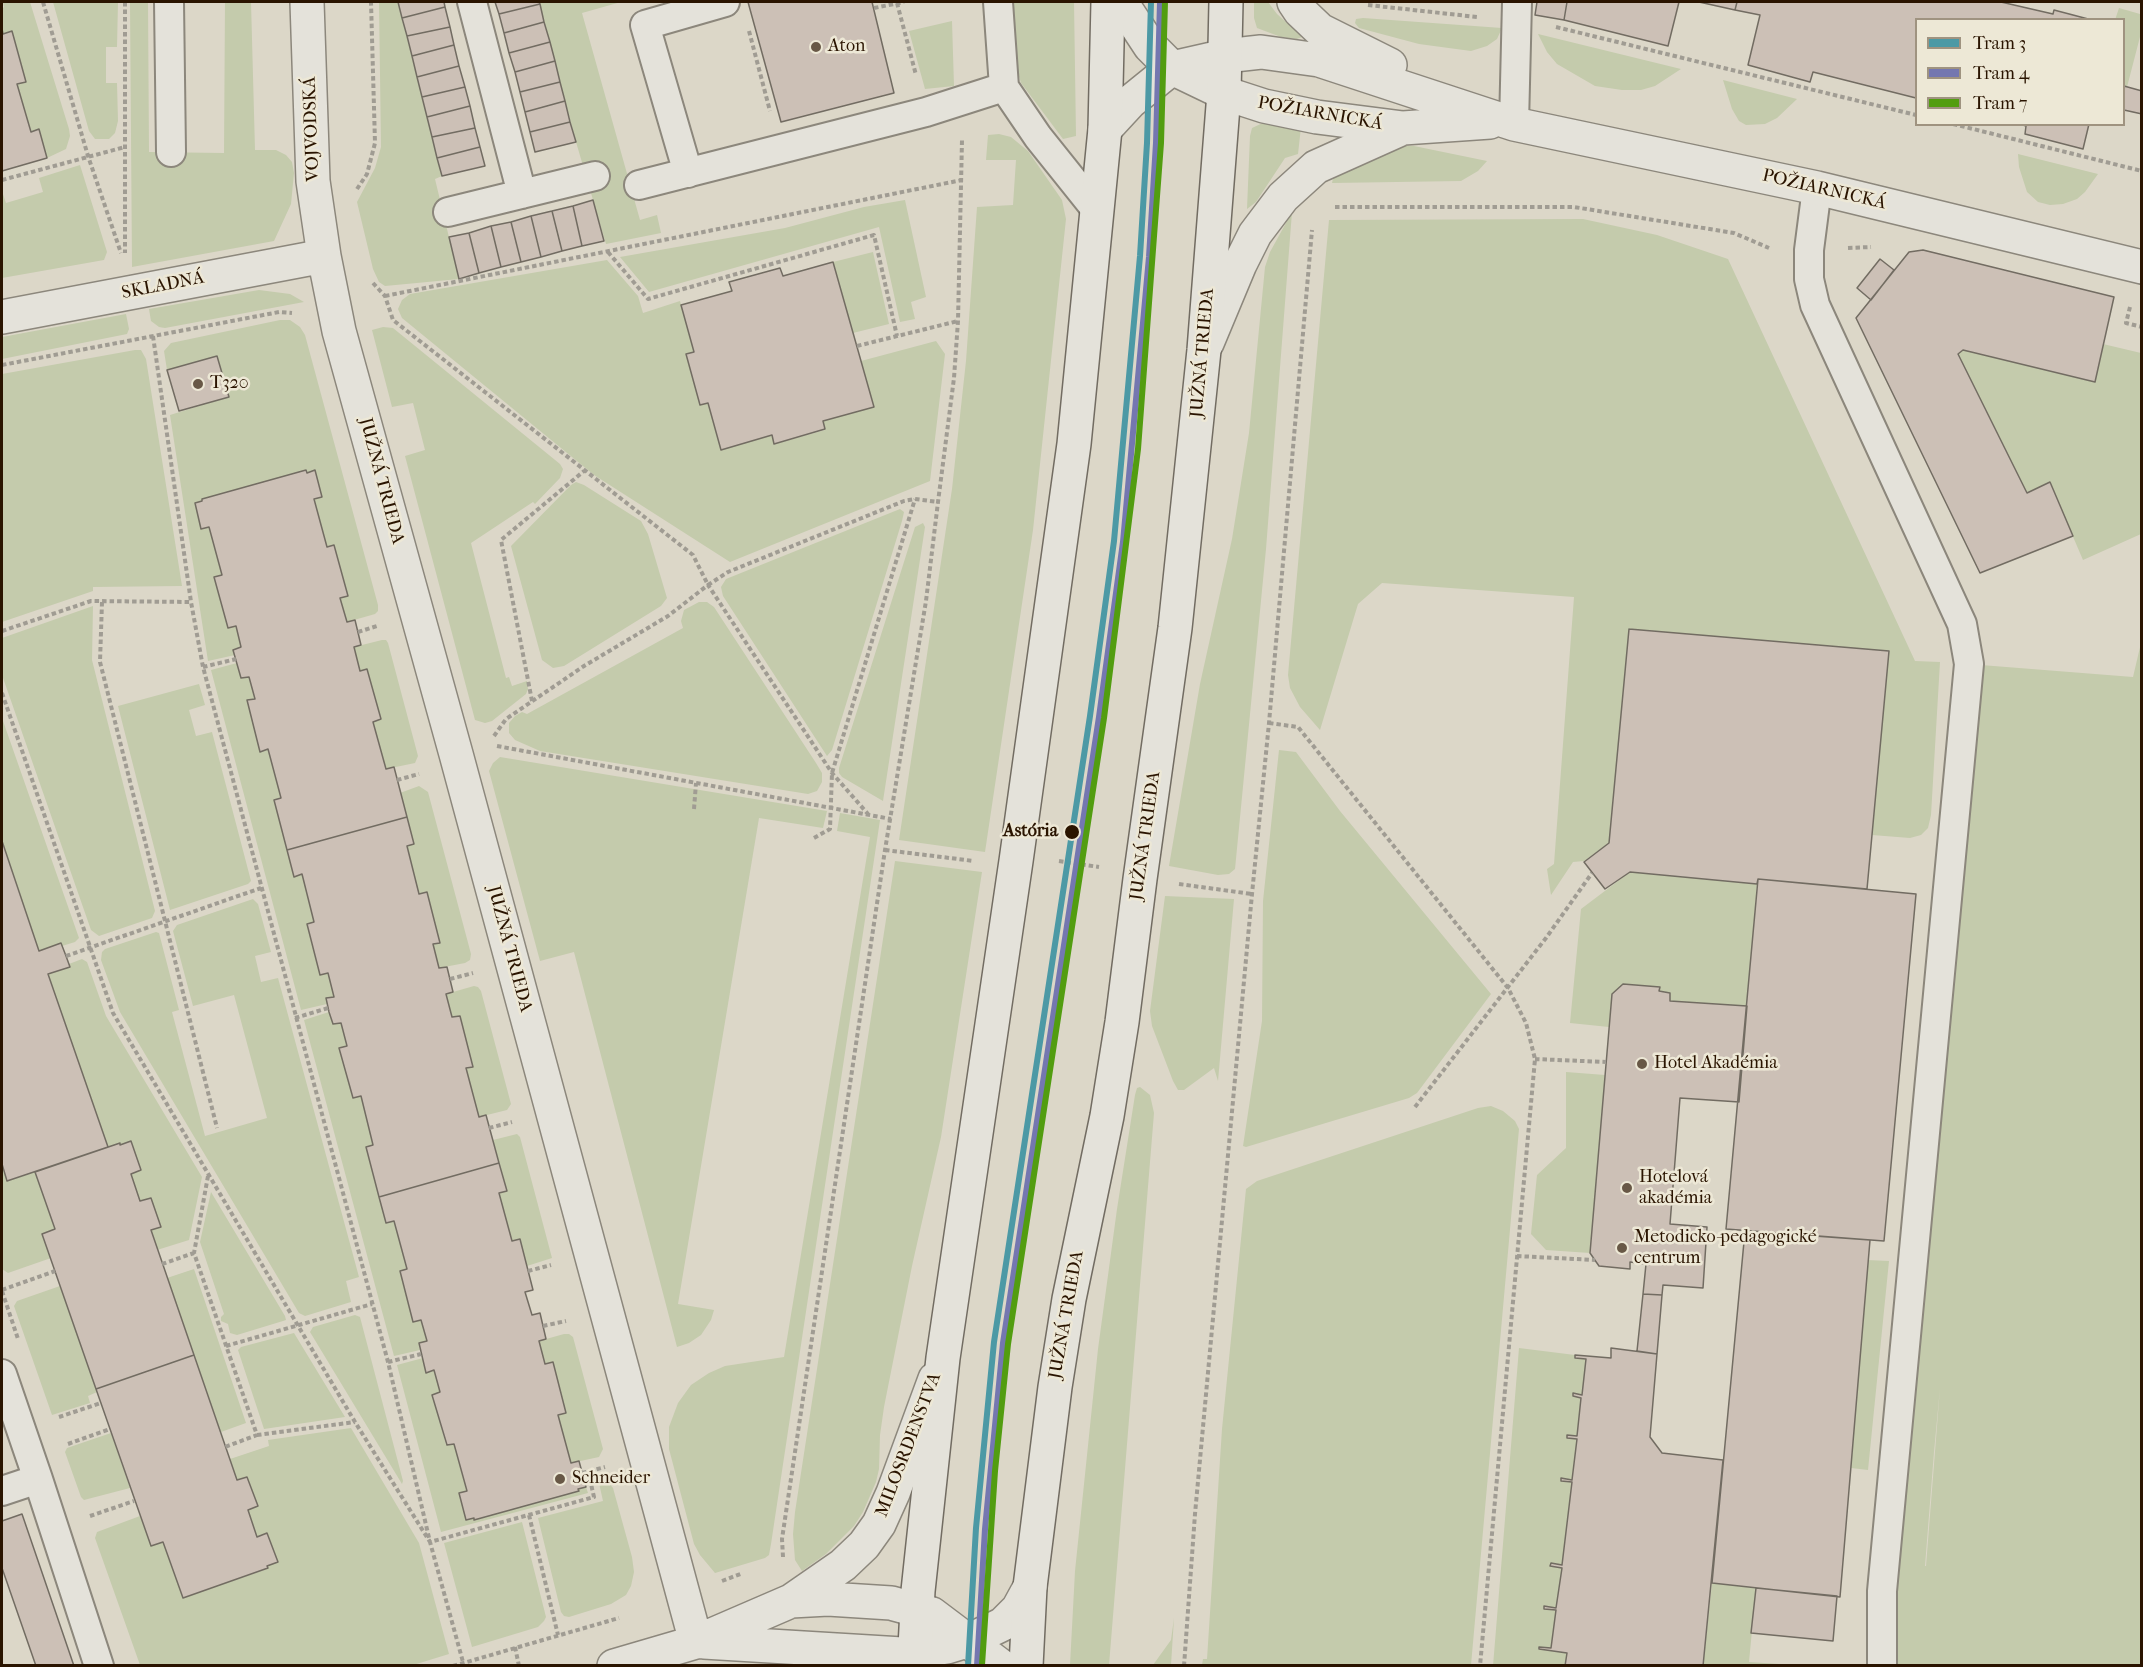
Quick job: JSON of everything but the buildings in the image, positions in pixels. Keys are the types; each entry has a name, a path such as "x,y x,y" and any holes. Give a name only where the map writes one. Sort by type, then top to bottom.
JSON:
{"street":[{"name":"VOJVODSKÁ","path":"307,2 313,181 324,256"},
{"path":"914,1659 943,1358 1074,444 1105,129 1108,2"},
{"name":"POŽIARNICKÁ","path":"1120,2 1150,45 1172,68 1224,93 1264,106 1317,117 1403,128 1510,123"},
{"name":"JUŽNÁ TRIEDA","path":"1026,1665 1030,1587 1054,1387 1069,1299 1107,1116 1122,1022 1175,628 1204,350 1224,93 1226,2"},
{"name":"POŽIARNICKÁ","path":"1294,2 1320,30 1510,123"},
{"name":"POŽIARNICKÁ","path":"1105,129 1130,102 1172,68 1226,56 1261,52 1319,60 1510,123 1817,188 2142,267"},
{"name":"POŽIARNICKÁ","path":"1204,350 1255,234 1283,197 1316,167 1403,128"},
{"name":"SKLADNÁ","path":"2,317 324,256"},
{"name":"JUŽNÁ TRIEDA","path":"324,256 339,332 456,754 696,1642"},
{"name":"MILOSRDENSTVA","path":"614,1665 696,1642 791,1601 843,1565 864,1545 879,1524 893,1493 943,1358"},
{"path":"696,1642 902,1654 914,1659 970,1640 1003,1624 1018,1609 1030,1587"},
{"name":"MILOSRDENSTVA","path":"791,1601 828,1599 891,1603 932,1614 1001,1665"},
{"path":"696,1642 756,1665"}],"lane":[{"path":"170,2 171,152"},
{"path":"472,2 522,194"},
{"path":"688,173 645,25 724,2"},
{"path":"998,2 1004,87 1038,137 1098,212"},
{"path":"1510,123 1517,11"},
{"path":"639,185 926,112 1004,87"},
{"path":"448,212 595,176"},
{"path":"1817,188 1809,250 1809,279 1815,305 1962,624 1969,664 1882,1591 1882,1665"},
{"path":"2,1374 99,1665"},
{"path":"2,1491 38,1479"}],"path":[{"path":"43,2 88,156 124,263 124,2"},
{"path":"355,193 367,174 375,143 371,2"},
{"path":"874,8 904,2"},
{"path":"897,3 926,112"},
{"path":"1361,4 1517,11 1558,27 1915,115"},
{"path":"748,24 770,112"},
{"path":"783,1558 782,1539 885,850 926,601 954,378 958,321 962,102"},
{"path":"1961,126 2142,171"},
{"path":"2,180 124,147"},
{"path":"385,296 962,180"},
{"path":"1326,207 1574,207 1734,233 1769,249 1809,250"},
{"path":"1184,1665 1195,1514 1269,723 1313,218"},
{"path":"608,252 648,299 874,235 897,336"},
{"path":"372,282 385,296 393,320 693,555 708,585 832,773 868,814"},
{"path":"2,365 279,312"},
{"path":"857,346 958,321"},
{"path":"153,336 191,602 204,667 388,1362 430,1542 463,1662"},
{"path":"532,701 501,540 585,471"},
{"path":"891,819 488,745 506,719 584,666 668,616 728,572 904,501 915,499 938,502"},
{"path":"814,838 830,829 832,773 915,499"},
{"path":"2,631 91,601 191,602"},
{"path":"102,602 100,662 217,1128"},
{"path":"358,632 379,625"},
{"path":"204,667 236,659"},
{"path":"2,693 113,1013 355,1422 430,1542"},
{"path":"1269,723 1298,727 1508,988 1526,1023 1535,1059 1480,1665"},
{"path":"397,780 420,774"},
{"path":"694,808 696,783"},
{"path":"885,850 987,862 1054,860 1108,869 1140,879 1252,894"},
{"path":"1415,1107 1508,988 1592,873"},
{"path":"66,956 261,888"},
{"path":"450,979 484,970"},
{"path":"296,1018 328,1008"},
{"path":"1535,1059 1606,1062"},
{"path":"489,1128 523,1119"},
{"path":"208,1175 194,1252 257,1435"},
{"path":"162,1264 194,1252"},
{"path":"1517,1256 1595,1260"},
{"path":"528,1271 561,1262"},
{"path":"2,1290 55,1271"},
{"path":"226,1346 372,1304"},
{"path":"543,1326 576,1319"},
{"path":"388,1362 422,1354"},
{"path":"57,1418 101,1403"},
{"path":"225,1447 257,1435 355,1422"},
{"path":"67,1444 110,1430"},
{"path":"582,1473 615,1464"},
{"path":"430,1542 594,1497 588,1471"},
{"path":"81,1520 134,1501"},
{"path":"529,1515 558,1635"},
{"path":"683,1595 750,1571"},
{"path":"453,1665 622,1617"},
{"path":"514,1647 519,1665"}],"green space":[{"path":"30,2 69,129 70,136 66,149 47,158 39,130 31,132 17,84 25,82 11,31 3,34 2,9 3,3"},
{"path":"53,2 118,2 117,47 106,47 106,83 117,83 118,121 115,133 109,139 95,139 89,131"},
{"path":"130,2 148,2 149,152 224,153 225,2 251,2 255,150 276,150 286,155 292,162 294,173 291,204 274,241 132,267"},
{"path":"379,2 398,2 442,176 435,179 459,279 385,286 379,282 373,269 357,202 375,168 381,147"},
{"path":"539,2 621,2 582,13 640,220 657,215 661,233 606,244"},
{"path":"1011,2 1074,2 1076,136 1063,139 1021,83 1013,56"},
{"path":"1254,2 1268,2 1287,23 1302,31 1302,37 1297,39 1281,37 1257,28 1254,18"},
{"path":"2119,8 2140,14 2141,18 2141,33 2127,87 2125,86 2125,18 2116,18"},
{"path":"1356,19 1502,28 1497,39 1487,46 1471,51 1419,44 1359,28 1355,23"},
{"path":"952,21 954,86 925,89 909,31"},
{"path":"1538,34 1681,69 1655,86 1641,90 1595,86 1557,64 1547,52"},
{"path":"1723,80 1797,99 1777,118 1765,124 1746,125 1739,121 1732,109"},
{"path":"1267,121 1301,127 1298,154 1285,158 1256,202 1247,209 1250,136 1252,128"},
{"path":"999,134 1011,137 1028,151 1062,200 1066,219 1033,530 985,852 899,840 952,489 966,361 977,207 1013,205 1016,160 986,160 988,135"},
{"path":"1398,145 1414,146 1487,161 1478,171 1461,181 1332,183 1335,170"},
{"path":"2018,154 2098,174 2077,199 2063,204 2050,205 2038,202 2027,192 2019,167"},
{"path":"80,165 107,252 104,260 2,278 2,191 6,203 43,192 39,178"},
{"path":"905,200 926,297 911,302 915,319 900,322 879,227 649,292 620,257 785,228 864,207"},
{"path":"1292,212 1266,549 1235,869 1229,874 1218,875 1169,866 1200,684 1232,539 1249,433 1265,267 1270,252"},
{"path":"1583,219 1657,235 1728,259 1915,661 1940,662 1931,815 1928,828 1921,835 1910,838 1872,835 1888,651 1629,629 1609,843 1584,861 1573,862 1551,895 1547,869 1554,864 1574,597 1382,583 1358,604 1320,730 1300,707 1290,688 1288,675 1329,220"},
{"path":"873,252 889,324 853,333 833,262"},
{"path":"607,260 638,296 643,313 680,301 694,352 686,354 700,404 708,403 721,450 772,435 775,444 825,430 823,421 874,406 861,361 936,341 945,354 930,481 730,562 594,475 402,318 398,309 402,300 410,294"},
{"path":"259,290 290,294 304,302 165,328 151,321 149,309"},
{"path":"126,314 129,329 127,334 2,359 2,337"},
{"path":"280,320 290,320 300,327 305,335 378,611 375,614 347,622 340,598 348,596 334,545 327,547 314,499 322,497 315,471 307,473 306,471 202,499 195,503 201,529 209,527 222,575 215,577 228,628 236,626 241,647 233,650 235,655 208,661 170,415 228,397 167,370 164,351 171,343"},
{"path":"383,327 393,328 560,464 563,469 560,478 535,504 533,502 471,543 506,678 509,677 512,686 527,681 528,689 526,694 492,721 485,723 475,720 405,456 425,450 413,403 392,407 372,330"},
{"path":"2103,344 2141,353 2141,534 2083,560 2050,483 2027,493 1958,354 1963,350 2094,382"},
{"path":"141,350 146,359 182,586 93,587 93,591 2,622 2,374"},
{"path":"576,482 641,521 648,534 667,598 661,606 564,666 553,668 542,660 511,546"},
{"path":"900,509 904,512 902,521 832,750 827,756 723,596 721,587 726,579"},
{"path":"923,523 925,527 883,801 842,777 839,768 915,527"},
{"path":"699,602 707,602 714,607 816,763 822,773 822,782 817,791 808,794 540,751 515,740 509,733 509,723 515,716 522,712 527,714 683,628 681,621 684,610"},
{"path":"93,606 92,660 155,911 152,918 99,936 91,930 2,675 2,638"},
{"path":"382,640 388,643 418,756 415,763 386,769 373,722 381,719 367,669 360,671 354,647"},
{"path":"2141,643 2141,1665 1892,1666 1896,1587 1981,665 2133,677","holes":["1940,1388 1926,1566 1925,1566"]},
{"path":"237,663 241,678 249,677 255,699 248,700 261,752 268,749 281,798 274,800 294,876 302,874 314,922 307,924 320,975 328,973 334,997 327,998 327,1004 301,1010 211,670"},
{"path":"199,684 205,705 189,710 196,736 212,732 251,881 248,884 170,910 118,706"},
{"path":"2,718 79,938 75,942 62,946 61,943 39,951 2,841"},
{"path":"1279,750 1296,752 1340,811 1491,994 1417,1093 1409,1098 1246,1147 1243,1146 1262,1021 1263,901"},
{"path":"500,757 827,811 823,828 759,818 678,1304 714,1310 711,1320 701,1335 677,1347 574,952 540,961 489,771"},
{"path":"419,786 428,792 471,954 470,960 465,963 439,968 433,944 440,942 427,893 419,894 407,846 414,844 400,793"},
{"path":"840,813 880,820 771,1544 769,1555 765,1558 715,1573 694,1544 669,1449 669,1427 678,1403 691,1385 709,1373 725,1366 784,1357 870,837 837,831"},
{"path":"895,861 982,872 941,1137 884,1407 876,1482 854,1526 826,1554 802,1571 795,1560 793,1534 795,1512"},
{"path":"1630,872 1757,884 1747,1006 1670,1001 1670,993 1659,991 1660,987 1623,984 1612,994 1609,1027 1570,1023 1581,909"},
{"path":"1165,896 1234,899 1218,1081 1214,1068 1184,1090 1178,1090 1173,1081 1152,1026 1150,1011"},
{"path":"253,899 258,904 271,952 255,956 261,982 278,978 359,1277 346,1281 351,1302 305,1316 299,1313 120,1012 101,960 105,949 156,932 159,933 179,1010 172,1012 205,1136 267,1118 234,995 193,1006 173,931 177,925"},
{"path":"82,959 87,962 106,1016 202,1177 189,1240 157,1250 151,1230 161,1227 151,1198 140,1201 131,1174 141,1170 131,1142 108,1147 48,974 69,967 69,964"},
{"path":"474,986 481,991 511,1104 507,1110 479,1117 466,1068 473,1066 460,1016 452,1017 446,994"},
{"path":"329,1012 333,1024 341,1023 347,1046 340,1048 353,1098 361,1096 373,1145 366,1147 386,1223 394,1221 407,1269 400,1272 413,1322 421,1320 427,1341 419,1343 420,1350 394,1356 304,1020"},
{"path":"1566,1072 1605,1075 1590,1253 1546,1250 1531,1234 1537,1175 1566,1148"},
{"path":"1140,1087 1150,1095 1154,1113 1109,1665 1070,1665 1075,1571 1098,1349 1135,1095 1137,1088"},
{"path":"1491,1106 1503,1111 1515,1121 1519,1129 1471,1665 1202,1665 1203,1659 1207,1659 1222,1429 1246,1189 1257,1181 1478,1108"},
{"path":"517,1134 520,1137 552,1258 527,1266 520,1239 512,1241 499,1193 507,1191 493,1140"},
{"path":"2,1164 8,1181 35,1172 55,1229 42,1234 51,1258 8,1273 2,1269"},
{"path":"211,1192 286,1320 237,1335 230,1333 228,1324 221,1321 224,1314 200,1242"},
{"path":"1867,1260 1889,1261 1868,1470 1851,1468"},
{"path":"194,1269 246,1423 221,1432 167,1278"},
{"path":"60,1286 97,1392 88,1396 90,1403 52,1415 14,1306 17,1301"},
{"path":"355,1315 360,1317 402,1484 310,1332 313,1327"},
{"path":"294,1333 345,1417 264,1429 238,1350 241,1347"},
{"path":"564,1334 573,1337 603,1449 599,1457 571,1463 558,1415 566,1412 553,1363 545,1364 539,1341"},
{"path":"1519,1348 1575,1355 1575,1358 1586,1359 1582,1395 1573,1393 1573,1396 1581,1398 1577,1436 1567,1435 1568,1438 1577,1439 1572,1480 1561,1481 1572,1482 1562,1565 1551,1563 1550,1566 1562,1568 1556,1608 1545,1606 1545,1609 1556,1610 1551,1648 1539,1647 1539,1649 1567,1653 1565,1665 1493,1666"},
{"path":"423,1358 426,1372 434,1370 440,1392 433,1395 446,1445 454,1444 474,1519 586,1487 588,1493 441,1532 397,1365"},
{"path":"351,1428 419,1543 449,1654 410,1666 140,1665 95,1538 97,1532 140,1516 151,1546 163,1542 183,1598 267,1569 267,1566 278,1562 267,1533 257,1537 248,1510 258,1506 247,1477 237,1480 230,1459 269,1446 268,1440"},
{"path":"111,1433 130,1488 84,1500 65,1452 67,1448"},
{"path":"608,1482 613,1488 632,1557 634,1572 631,1586 626,1595 611,1604 569,1617 564,1616 561,1612 538,1518 603,1501 599,1483"},
{"path":"522,1522 546,1617 538,1627 472,1647 444,1543"},
{"path":"1712,1583 1756,1588 1749,1662 1794,1665 1703,1666"},
{"path":"1174,1618 1171,1665 1153,1665 1171,1640"}],"tram line":[{"name":"3","path":"968,1666 976,1528 994,1342 1090,716 1114,541 1140,256 1147,143 1151,2"},
{"name":"4","path":"977,1666 985,1529 1003,1343 1099,717 1123,542 1149,257 1156,143 1160,2"},
{"name":"7","path":"982,1665 995,1471 1008,1344 1104,718 1138,449 1161,143 1165,2"}],"place":[{"name":"Aton","path":"816,47"},
{"name":"T320","path":"198,384"},
{"name":"Astória","path":"1072,832"},
{"name":"Hotel Akadémia","path":"1642,1064"},
{"name":"Hotelová akadémia","path":"1627,1188"},
{"name":"Metodicko-pedagogické centrum","path":"1622,1248"},
{"name":"Schneider","path":"560,1479"}]}
